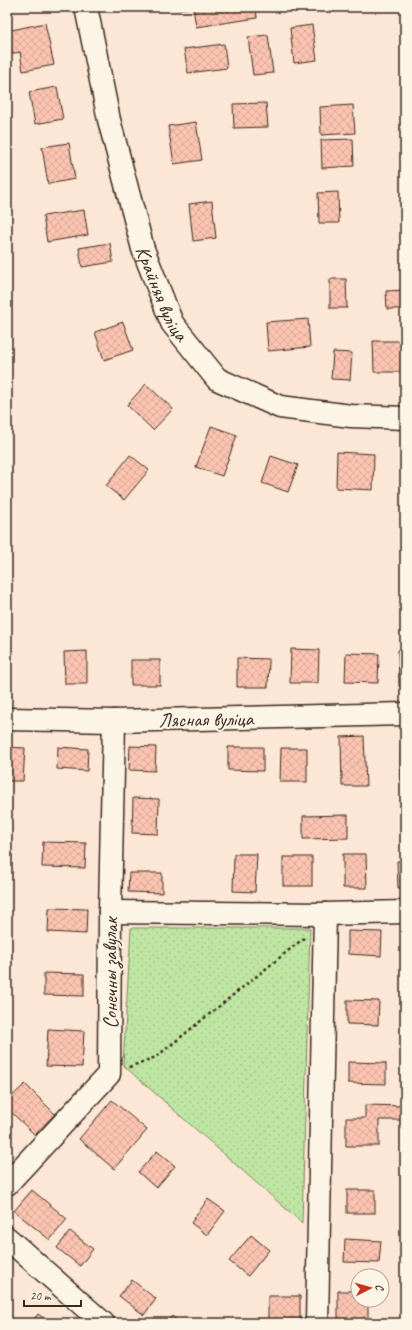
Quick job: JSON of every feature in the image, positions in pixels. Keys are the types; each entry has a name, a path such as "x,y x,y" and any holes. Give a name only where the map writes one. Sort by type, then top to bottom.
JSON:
{"street":[{"name":"Крайняя вуліца","path":"86,7 109,120 142,249 172,323 217,379 280,407 351,416 405,418"},
{"name":"Лясная вуліца","path":"7,719 114,722 405,714"},
{"name":"Сонечны завулак","path":"109,1074 110,912 114,722"},
{"path":"110,912 325,918 405,912"},
{"path":"317,1323 325,918"},
{"path":"7,1184 109,1074"},
{"path":"7,1238 103,1323"}],"path":[{"path":"109,1074 156,1057 325,918"}],"green space":[{"path":"131,928 310,928 302,1223 123,1065"}],"building":[{"path":"177,7 193,7 177,9"},
{"path":"193,7 256,7 257,18 196,27"},
{"path":"45,23 54,65 23,71 20,52 9,54 7,31"},
{"path":"312,25 317,60 294,63 290,28"},
{"path":"268,35 273,73 253,75 248,37"},
{"path":"224,44 227,68 188,73 184,49"},
{"path":"57,87 63,119 35,124 29,92"},
{"path":"266,103 268,127 234,128 233,104"},
{"path":"353,105 355,133 321,135 320,107"},
{"path":"196,122 202,160 174,164 168,126"},
{"path":"353,139 354,166 322,168 321,140"},
{"path":"69,143 75,179 48,184 42,147"},
{"path":"338,192 339,223 319,223 318,193"},
{"path":"212,201 216,238 193,241 189,204"},
{"path":"84,210 88,235 47,242 43,216"},
{"path":"110,243 113,262 82,267 79,248"},
{"path":"330,279 346,279 347,308 330,308"},
{"path":"405,290 405,309 387,309 386,291"},
{"path":"308,319 310,347 268,351 266,322"},
{"path":"123,322 133,350 104,360 95,332"},
{"path":"373,341 405,341 405,372 374,372"},
{"path":"333,352 352,353 350,380 331,379"},
{"path":"146,384 173,409 153,430 127,405"},
{"path":"211,426 237,435 222,476 196,467"},
{"path":"337,452 374,454 373,490 336,488"},
{"path":"130,455 149,470 124,500 106,486"},
{"path":"271,456 298,465 288,492 262,483"},
{"path":"291,649 319,650 318,683 290,683"},
{"path":"398,650 405,650 405,686 399,686"},
{"path":"87,651 87,684 65,684 64,652"},
{"path":"346,653 379,654 378,683 345,682"},
{"path":"237,658 269,659 268,687 237,687"},
{"path":"131,660 160,660 160,685 131,685"},
{"path":"364,736 366,786 342,786 341,737"},
{"path":"401,742 405,742 405,779 400,779"},
{"path":"130,746 156,747 155,771 129,770"},
{"path":"7,747 25,748 23,781 7,781"},
{"path":"58,747 88,749 87,771 57,769"},
{"path":"228,747 263,747 263,771 228,770"},
{"path":"281,748 307,748 307,782 280,782"},
{"path":"133,798 159,799 158,834 132,833"},
{"path":"348,815 348,838 303,839 303,816"},
{"path":"43,842 86,843 85,868 42,867"},
{"path":"234,854 257,854 255,892 233,891"},
{"path":"343,854 366,854 367,888 343,888"},
{"path":"283,857 312,857 312,886 283,886"},
{"path":"397,861 405,861 405,887 398,888"},
{"path":"129,873 162,873 162,893 128,892"},
{"path":"49,908 87,909 86,934 48,932"},
{"path":"348,931 382,932 381,956 348,954"},
{"path":"44,973 84,974 84,996 44,995"},
{"path":"347,1000 379,1001 378,1025 347,1024"},
{"path":"48,1029 84,1031 82,1067 46,1066"},
{"path":"348,1062 386,1063 386,1084 348,1083"},
{"path":"25,1084 55,1114 35,1135 7,1108 7,1101"},
{"path":"112,1100 147,1130 114,1169 79,1139"},
{"path":"365,1105 405,1106 405,1120 379,1120 379,1146 346,1146 346,1118 365,1118"},
{"path":"157,1151 175,1166 156,1188 138,1172"},
{"path":"32,1190 67,1219 50,1240 14,1211"},
{"path":"347,1190 375,1190 375,1213 347,1213"},
{"path":"208,1199 225,1211 207,1235 191,1223"},
{"path":"70,1231 93,1249 80,1266 57,1248"},
{"path":"251,1235 269,1250 248,1276 229,1261"},
{"path":"345,1239 381,1241 379,1263 344,1262"},
{"path":"132,1280 156,1299 144,1315 119,1296"},
{"path":"338,1291 350,1291 350,1308 368,1308 368,1320 338,1320"},
{"path":"268,1296 300,1296 300,1320 268,1321"},
{"path":"38,1314 50,1323 31,1323"},
{"path":"172,1316 180,1323 166,1323"}]}
